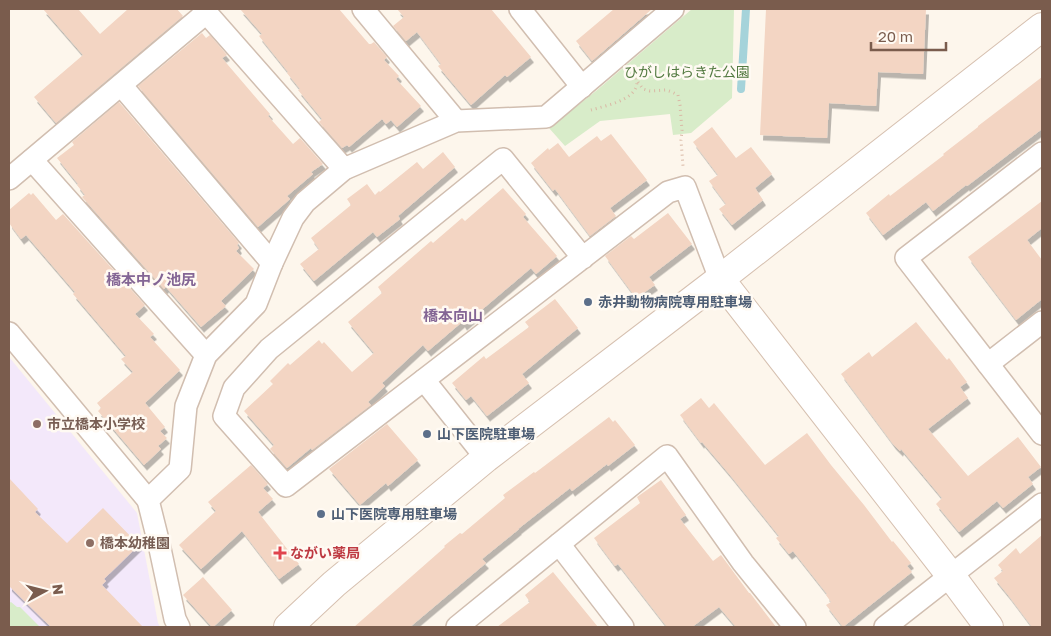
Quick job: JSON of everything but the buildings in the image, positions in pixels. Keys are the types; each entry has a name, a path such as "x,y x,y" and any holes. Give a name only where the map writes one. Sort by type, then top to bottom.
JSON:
{"street":[{"path":"363,9 456,121"},
{"path":"520,9 582,87"},
{"path":"148,500 180,468 186,406 206,355 256,304 272,263 293,218 305,202 344,169 456,121 546,117 673,9"},
{"path":"9,179 121,85 205,11 344,169"},
{"path":"288,627 334,584 486,458 1041,31"},
{"path":"121,85 272,263"},
{"path":"1042,153 906,258 1042,434"},
{"path":"583,258 503,159 269,349 234,388 224,416 286,486 583,258 668,192 685,186 720,279 989,627"},
{"path":"32,160 206,355"},
{"path":"988,364 1042,322"},
{"path":"9,333 148,500 175,619 179,627"},
{"path":"424,380 486,458"},
{"path":"457,627 668,456 743,563 795,627"},
{"path":"885,627 1042,504"},
{"path":"559,544 622,627"}],"path":[{"path":"638,82 643,89 650,91 666,90 678,95 682,130 681,140"}],"shaded area":[{"path":"9,357 137,513 160,627 9,627"}],"green space":[{"name":"ひがしはらきた公園","path":"692,9 734,9 732,98 691,133 673,135 670,114 600,121 565,146 549,128 596,91"},
{"path":"11,602 20,607 40,627 9,627 9,603"}],"waterway":[{"path":"741,89 746,9"}],"place":[{"name":"赤井動物病院専用駐車場","path":"588,302"},
{"name":"市立橋本小学校","path":"37,424"},
{"name":"山下医院駐車場","path":"427,434"},
{"name":"山下医院専用駐車場","path":"321,514"},
{"name":"橋本幼稚園","path":"90,543"},
{"name":"ながい薬局","path":"280,553"}],"district":[{"name":"橋本中ノ池尻","path":"151,280"},
{"name":"橋本向山","path":"453,316"}]}
